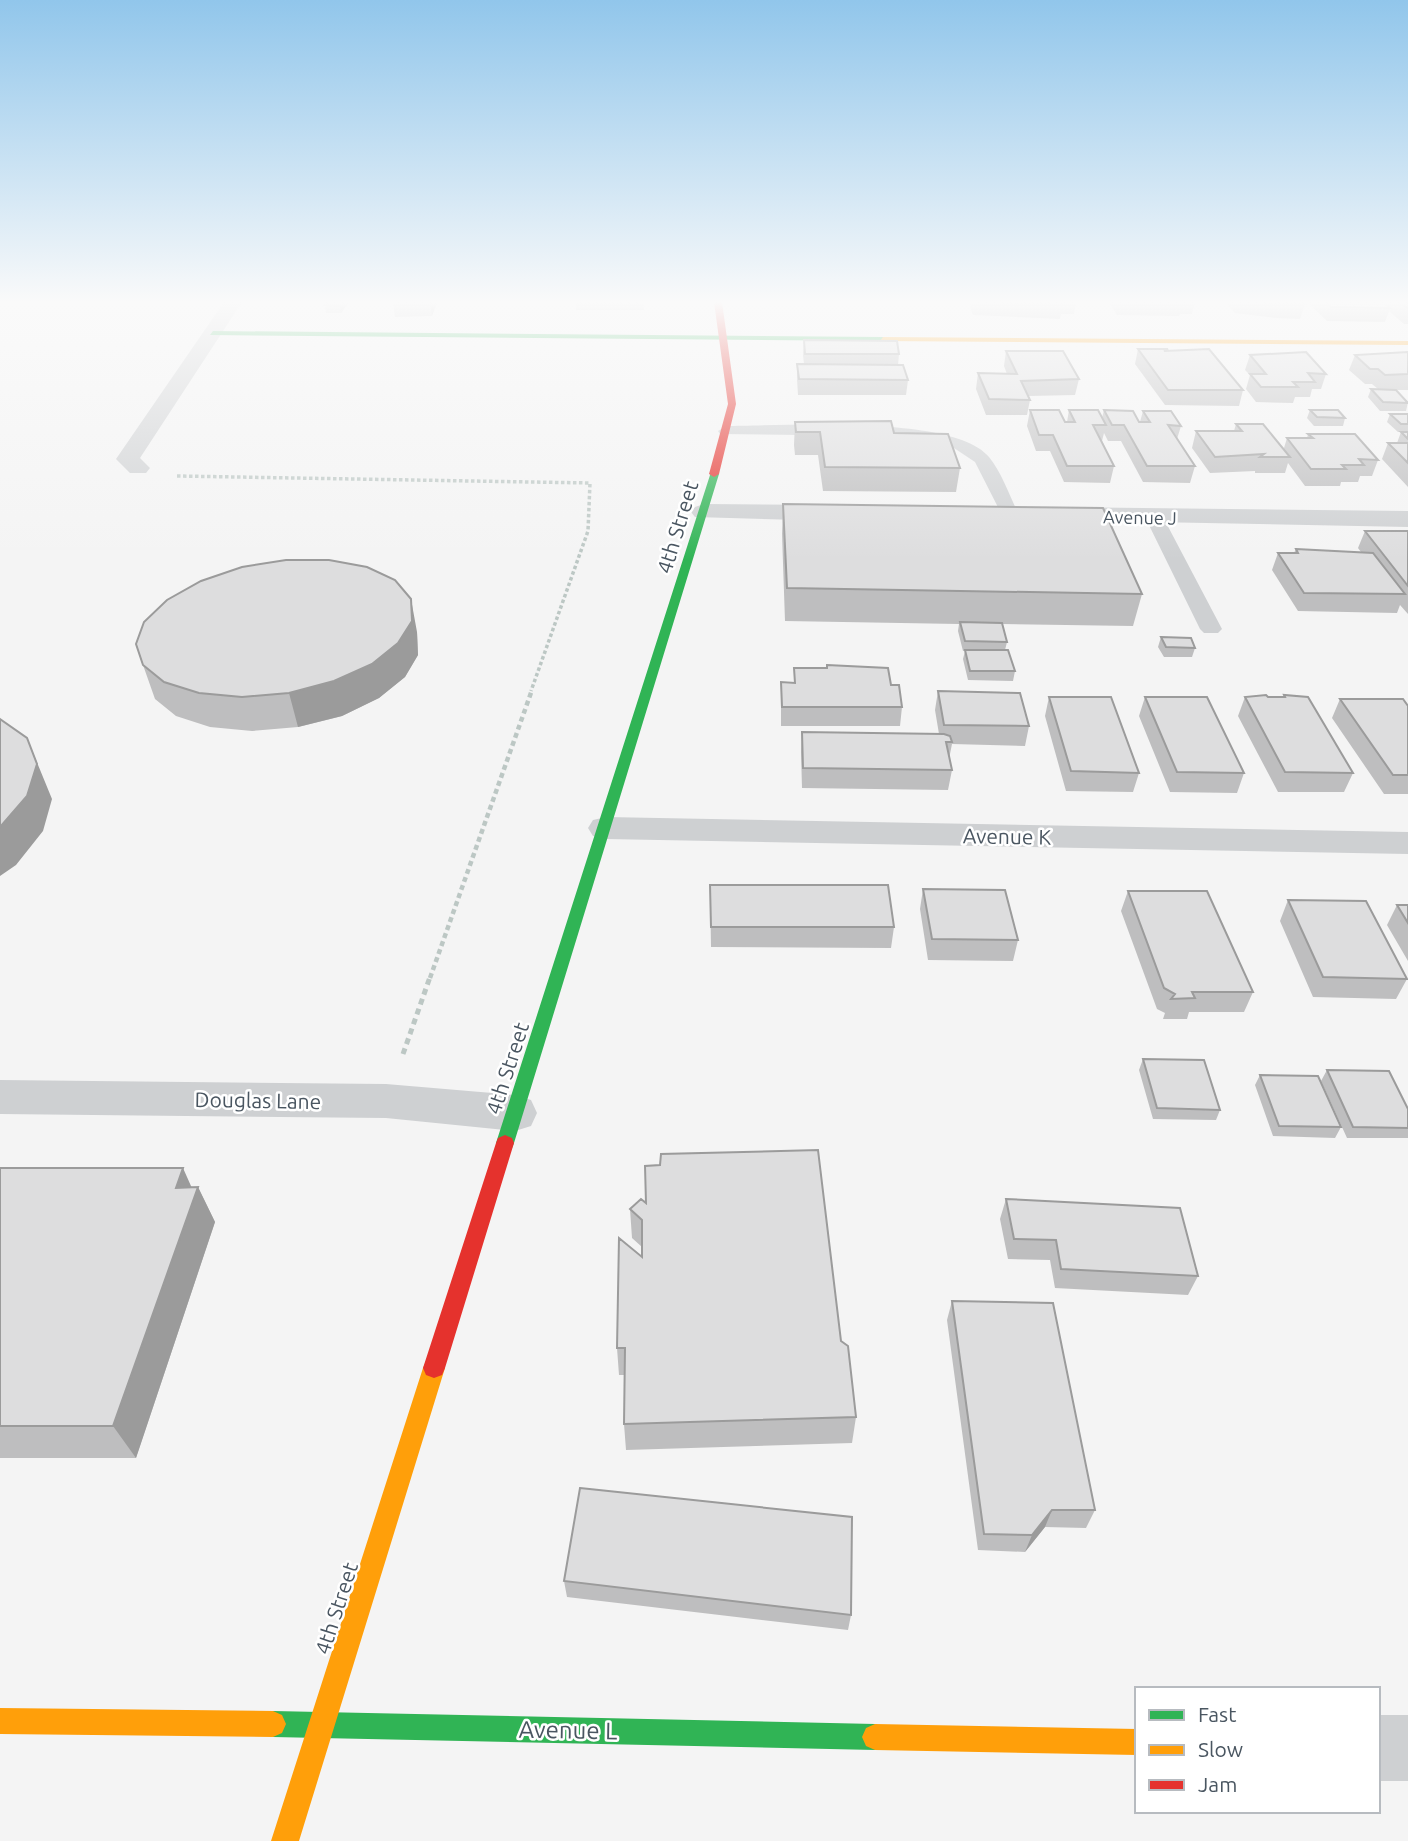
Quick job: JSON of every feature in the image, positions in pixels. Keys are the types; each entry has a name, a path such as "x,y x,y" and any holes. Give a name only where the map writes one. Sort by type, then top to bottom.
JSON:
{"street":[{"path":"138,468 128,459 176,388"},
{"name":"4th Street","path":"285,1841 704,512 732,404 731,388"},
{"path":"704,512 857,513"},
{"name":"Avenue J","path":"982,514 1408,519"},
{"name":"Avenue K","path":"606,828 1408,843"},
{"name":"Douglas Lane","path":"0,1097 386,1101 515,1113"},
{"name":"Avenue L","path":"0,1721 1135,1742"},
{"path":"1380,1748 1408,1748"}],"lane":[{"path":"726,431 881,431 952,440 982,459 1010,515"},
{"path":"1154,517 1211,629"}],"path":[{"path":"138,468 181,477 590,483 589,531 386,1101"}],"building":[{"path":"984,388 1024,388 1030,400 989,399"},
{"path":"1166,388 1243,390 1168,390"},
{"path":"1371,389 1396,390 1408,403 1383,402"},
{"path":"1030,410 1059,410 1065,422 1075,422 1069,410 1098,410 1106,425 1093,425 1114,466 1067,466 1053,435 1039,435"},
{"path":"1104,410 1133,411 1139,422 1150,422 1143,411 1171,411 1181,426 1168,425 1195,466 1147,466 1124,425 1112,425"},
{"path":"1310,410 1338,410 1345,418 1317,417"},
{"path":"1390,414 1408,414 1408,424 1401,424"},
{"path":"891,421 894,433 948,434 960,468 825,467 820,432 796,432 795,422"},
{"path":"1236,424 1263,424 1290,457 1260,457 1264,454 1215,457 1196,431 1242,431"},
{"path":"1308,434 1355,434 1378,460 1359,459 1364,465 1342,465 1346,469 1311,469 1287,438 1313,438"},
{"path":"1388,443 1408,443 1408,463"},
{"path":"783,504 1103,508 1142,594 787,588"},
{"path":"1365,531 1408,531 1408,586"},
{"path":"1296,549 1373,553 1405,594 1304,593 1278,553 1298,553"},
{"path":"286,560 329,560 367,567 395,580 411,599 412,621 398,643 372,664 334,681 289,693 242,697 199,693 164,682 143,665 136,644 144,622 167,600 201,581 242,567"},
{"path":"960,622 1002,623 1007,642 965,641"},
{"path":"1161,637 1191,638 1195,648 1166,647"},
{"path":"965,650 1008,650 1015,671 970,671"},
{"path":"827,665 888,668 891,685 899,685 902,707 782,707 781,682 795,683 794,668 827,668"},
{"path":"938,691 1020,693 1029,726 944,725"},
{"path":"1049,697 1111,697 1139,773 1071,771"},
{"path":"1145,697 1207,697 1244,773 1177,772"},
{"path":"1245,697 1308,697 1353,773 1285,772"},
{"path":"1340,699 1403,699 1408,706 1408,775 1393,775"},
{"path":"0,719 27,738 37,764 27,796 0,827"},
{"path":"802,732 944,734 950,736 952,742 946,742 952,770 803,768"},
{"path":"710,885 888,885 894,927 711,927"},
{"path":"923,889 1005,890 1018,940 932,939"},
{"path":"1128,891 1207,891 1253,992 1192,992 1195,998 1171,999 1175,994 1164,988"},
{"path":"1288,900 1366,901 1407,979 1323,977"},
{"path":"1397,905 1408,905 1408,923"},
{"path":"1143,1059 1204,1060 1220,1110 1157,1108"},
{"path":"1327,1070 1389,1071 1408,1109 1408,1128 1353,1127"},
{"path":"1260,1075 1318,1076 1341,1127 1279,1126"},
{"path":"818,1150 841,1341 848,1346 856,1417 624,1424 625,1348 617,1348 619,1238 642,1257 642,1220 630,1209 641,1199 646,1203 645,1166 660,1165 661,1154"},
{"path":"0,1168 183,1168 176,1188 198,1187 113,1426 0,1426"},
{"path":"1006,1199 1180,1208 1198,1276 1061,1269 1056,1240 1014,1239"},
{"path":"952,1301 1053,1303 1095,1510 1052,1510 1032,1535 984,1534"},
{"path":"580,1488 852,1517 851,1615 564,1581"}],"traffic: fast":[{"path":"505,1143 714,474"},
{"path":"273,1724 875,1737"}],"traffic: slow":[{"path":"285,1841 434,1368"},
{"path":"0,1721 273,1724"},
{"path":"875,1737 1135,1742"}],"traffic: jam":[{"path":"714,474 732,404 730,388"},
{"path":"434,1368 505,1143"}]}
